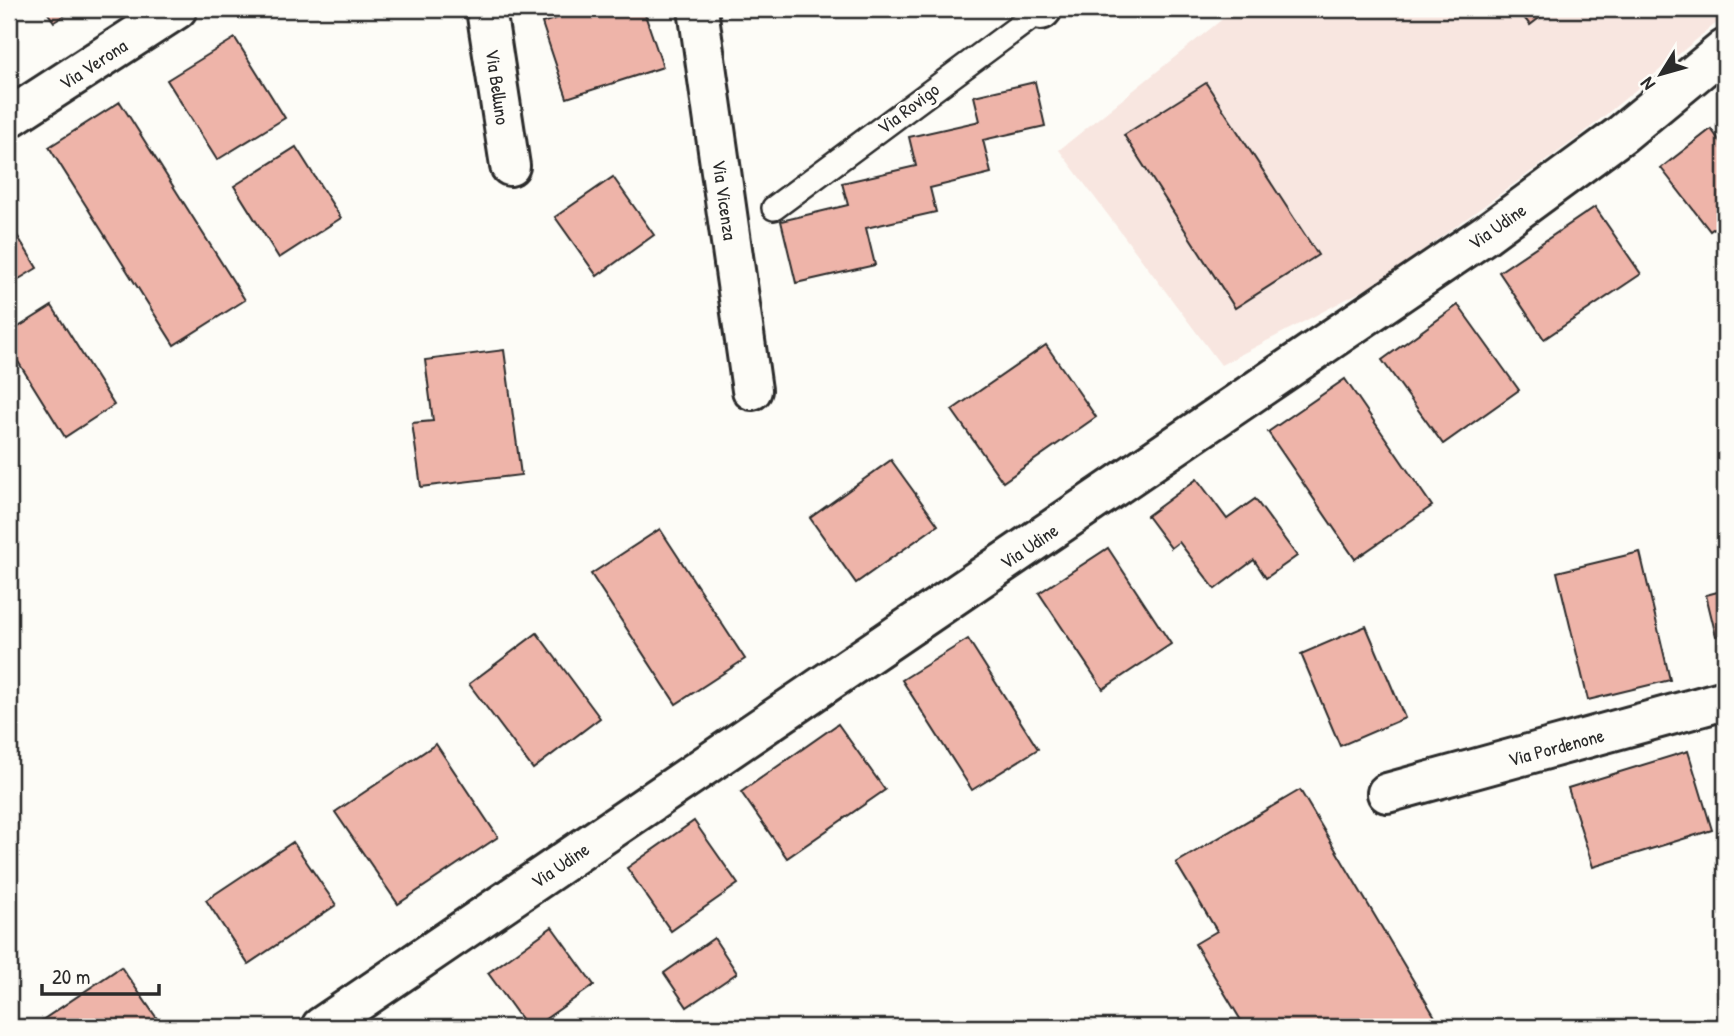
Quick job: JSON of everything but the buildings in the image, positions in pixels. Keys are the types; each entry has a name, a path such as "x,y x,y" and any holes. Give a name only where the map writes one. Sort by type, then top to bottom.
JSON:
{"street":[{"name":"Via Verona","path":"9,118 177,9"},
{"name":"Via Belluno","path":"486,9 510,166"},
{"name":"Via Vicenza","path":"698,9 752,390"},
{"name":"Via Udine","path":"321,1027 1486,234 1622,134 1725,49"},
{"name":"Via Pordenone","path":"1387,793 1725,700"}],"lane":[{"name":"Via Rovigo","path":"775,208 1041,9"}],"shaded area":[{"path":"1235,9 1725,9 1725,16 1580,136 1379,282 1221,365 1059,150"}]}
